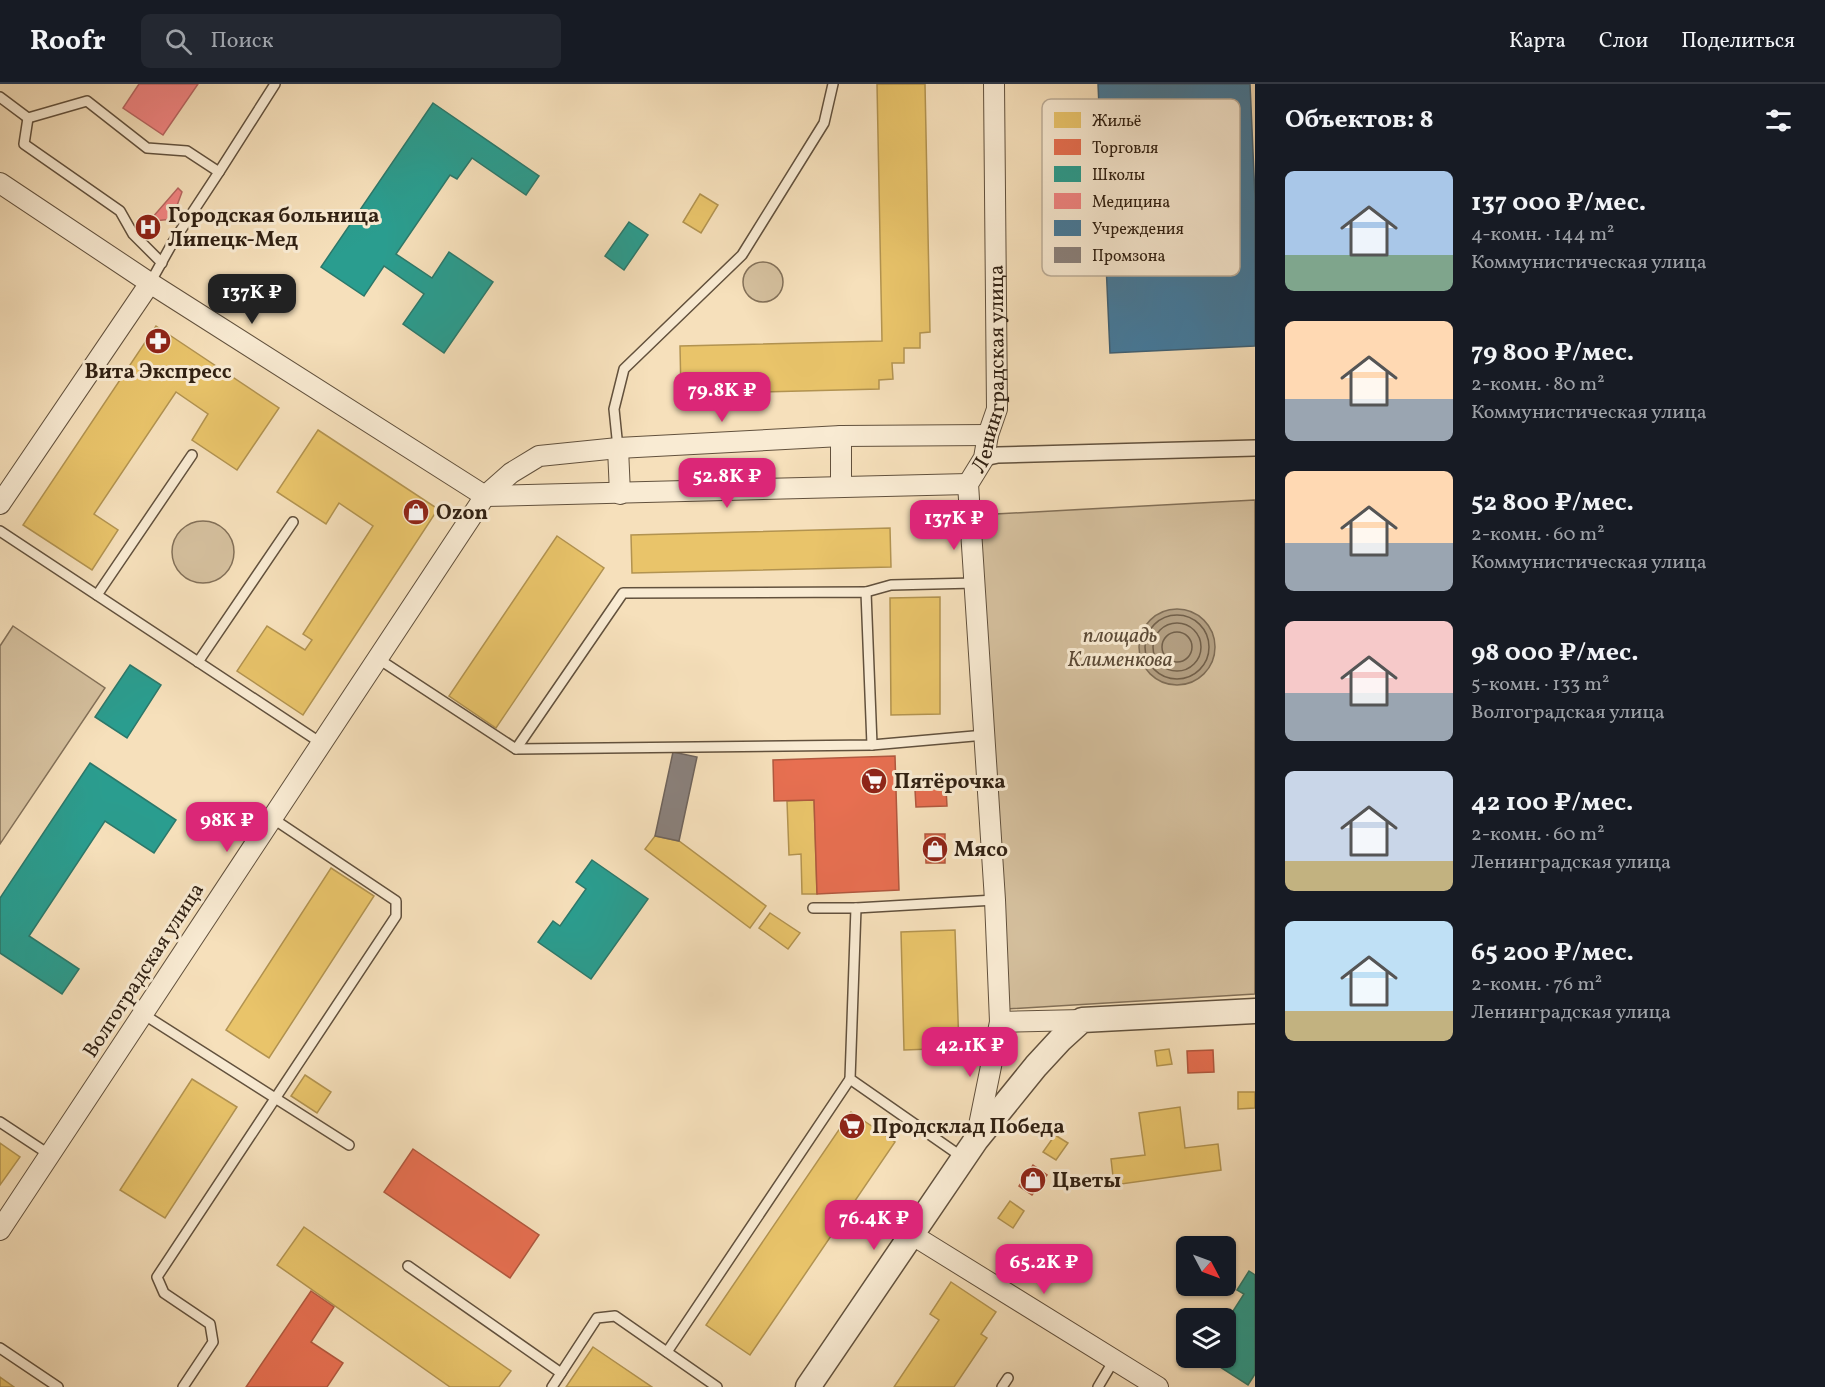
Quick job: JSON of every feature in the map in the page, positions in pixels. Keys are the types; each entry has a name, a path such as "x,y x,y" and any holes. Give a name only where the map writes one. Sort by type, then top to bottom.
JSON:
{"street":[{"name":"Ленинградская улица","path":"807,1387 970,1149 1000,1022 995,900 968,484 984,458 987,435 997,409 994,84"},
{"path":"0,183 150,283 485,496 968,484"},
{"path":"0,504 150,283"},
{"name":"Волгоградская улица","path":"0,1230 485,496 511,473 539,456 618,447 841,436 987,435"},
{"path":"841,436 841,487"},
{"path":"618,447 620,494"},
{"path":"984,458 998,455 1255,448"},
{"path":"1000,1022 1255,1011"},
{"path":"970,1149 1036,1066 1082,1020"},
{"path":"911,1234 1158,1387"}],"lane":[{"path":"150,283 173,242 275,84"},
{"path":"618,447 614,409 624,369 742,255 824,123 833,84"},
{"path":"0,97 28,118"},
{"path":"28,118 87,101 147,148 187,150 219,172"},
{"path":"28,118 24,144 120,211 133,234 162,262"},
{"path":"97,595 192,455"},
{"path":"198,662 293,522"},
{"path":"0,531 321,743"},
{"path":"516,749 623,593 866,592 891,585 975,583"},
{"path":"866,592 872,745"},
{"path":"378,658 516,749 872,745 985,735"},
{"path":"183,1387 213,1342 210,1324 164,1293 157,1277 396,916 396,901 272,818"},
{"path":"813,908 856,908 995,900"},
{"path":"667,1352 850,1079 856,908"},
{"path":"142,1014 349,1145"},
{"path":"850,1079 970,1149"},
{"path":"0,1122 50,1155"},
{"path":"408,1266 561,1373"},
{"path":"552,1387 597,1318 615,1316 717,1387"},
{"path":"0,1348 58,1387"},
{"path":"1098,1387 1114,1360"},
{"path":"1002,1387 1008,1378"}],"green space":[{"path":"763,262 777,268 783,282 777,296 763,302 749,296 743,282 749,268"},
{"name":"площадь Клименкова","path":"1255,500 1255,994 1006,1009 977,515"},
{"path":"203,521 220,526 225,530 229,535 234,552 229,569 225,574 220,578 203,583 186,578 181,574 177,569 172,552 177,535 181,530 186,526"},
{"path":"13,626 105,688 0,844 0,646"}],"water":[{"path":"1177,609 1191,612 1204,620 1212,633 1215,647 1212,661 1204,674 1191,682 1177,685 1163,682 1150,674 1142,661 1139,647 1142,633 1150,620 1163,612"}],"building: Жильё":[{"path":"877,84 925,84 930,332 920,333 920,348 904,348 904,363 892,363 893,379 879,380 879,389 681,394 680,346 882,341"},
{"path":"700,194 718,205 701,233 683,222"},
{"path":"156,326 279,408 237,470 192,440 208,414 176,392 94,514 118,530 92,570 23,525"},
{"path":"318,430 438,509 303,715 237,671 267,626 305,650 312,640 303,634 373,526 339,503 326,524 277,492"},
{"path":"890,528 891,567 632,573 631,535"},
{"path":"557,536 604,568 496,728 449,696"},
{"path":"940,597 940,714 891,715 890,598"},
{"path":"814,800 817,894 802,894 801,854 789,855 787,801"},
{"path":"655,836 679,841 766,906 750,928 645,849"},
{"path":"331,868 374,896 269,1058 226,1030"},
{"path":"770,913 800,933 788,949 759,928"},
{"path":"955,930 959,1048 904,1050 901,932"},
{"path":"1169,1049 1172,1064 1157,1066 1155,1051"},
{"path":"305,1075 331,1092 317,1113 291,1096"},
{"path":"192,1079 237,1107 165,1218 120,1190"},
{"path":"1238,1092 1255,1092 1255,1108 1238,1109"},
{"path":"1180,1107 1185,1148 1218,1144 1221,1170 1114,1185 1111,1159 1145,1155 1139,1113"},
{"path":"851,1112 895,1142 750,1355 706,1325"},
{"path":"1055,1135 1068,1143 1056,1160 1043,1152"},
{"path":"0,1143 20,1157 0,1185"},
{"path":"1010,1201 1024,1211 1013,1228 998,1218"},
{"path":"304,1227 511,1371 499,1387 450,1387 277,1265"},
{"path":"951,1282 996,1312 981,1334 987,1338 954,1387 894,1387 939,1320 930,1314"},
{"path":"593,1347 652,1387 566,1387"},
{"path":"0,1377 14,1387 0,1387"}],"building: Торговля":[{"path":"895,756 899,890 817,894 814,800 774,801 773,760"},
{"path":"946,788 947,806 916,807 915,790"},
{"name":"Мясо","path":"925,834 945,834 945,863 926,863"},
{"path":"1213,1050 1214,1072 1188,1073 1187,1051"},
{"path":"413,1149 539,1235 510,1278 384,1192"},
{"name":"Цветы","path":"1033,1165 1047,1175 1032,1195 1019,1186"},
{"path":"311,1291 334,1307 311,1342 343,1363 327,1387 246,1387"}],"building: Школы":[{"path":"433,103 539,176 526,195 472,158 457,179 450,175 396,254 432,278 449,252 493,282 444,353 403,324 424,294 384,266 364,296 321,267"},
{"path":"629,222 648,235 624,270 605,256"},
{"path":"130,665 161,685 127,738 95,717"},
{"path":"90,763 176,820 154,853 105,821 29,936 79,969 62,994 0,953 0,898"},
{"path":"592,860 648,899 591,979 538,942 553,921 560,926 586,889 576,882"},
{"path":"1249,1271 1255,1275 1255,1374 1248,1385 1222,1368 1236,1368 1235,1308 1244,1294 1237,1290"}],"building: Медицина":[{"path":"139,84 198,84 163,135 123,108"},
{"path":"178,188 182,192 172,219 154,221 151,219"}],"building: Учреждения":[{"path":"1098,84 1250,84 1255,197 1255,346 1110,353 1107,276 1240,276 1240,99 1099,99"}],"building: Промзона":[{"path":"673,752 697,757 679,841 655,836"}],"place":[{"name":"Городская больница Липецк-Мед","path":"148,227"},
{"name":"Вита Экспресс","path":"158,341"},
{"name":"Ozon","path":"416,512"},
{"name":"Пятёрочка","path":"874,781"},
{"name":"Мясо","path":"935,849"},
{"name":"Продсклад Победа","path":"852,1126"},
{"name":"Цветы","path":"1033,1180"}]}
